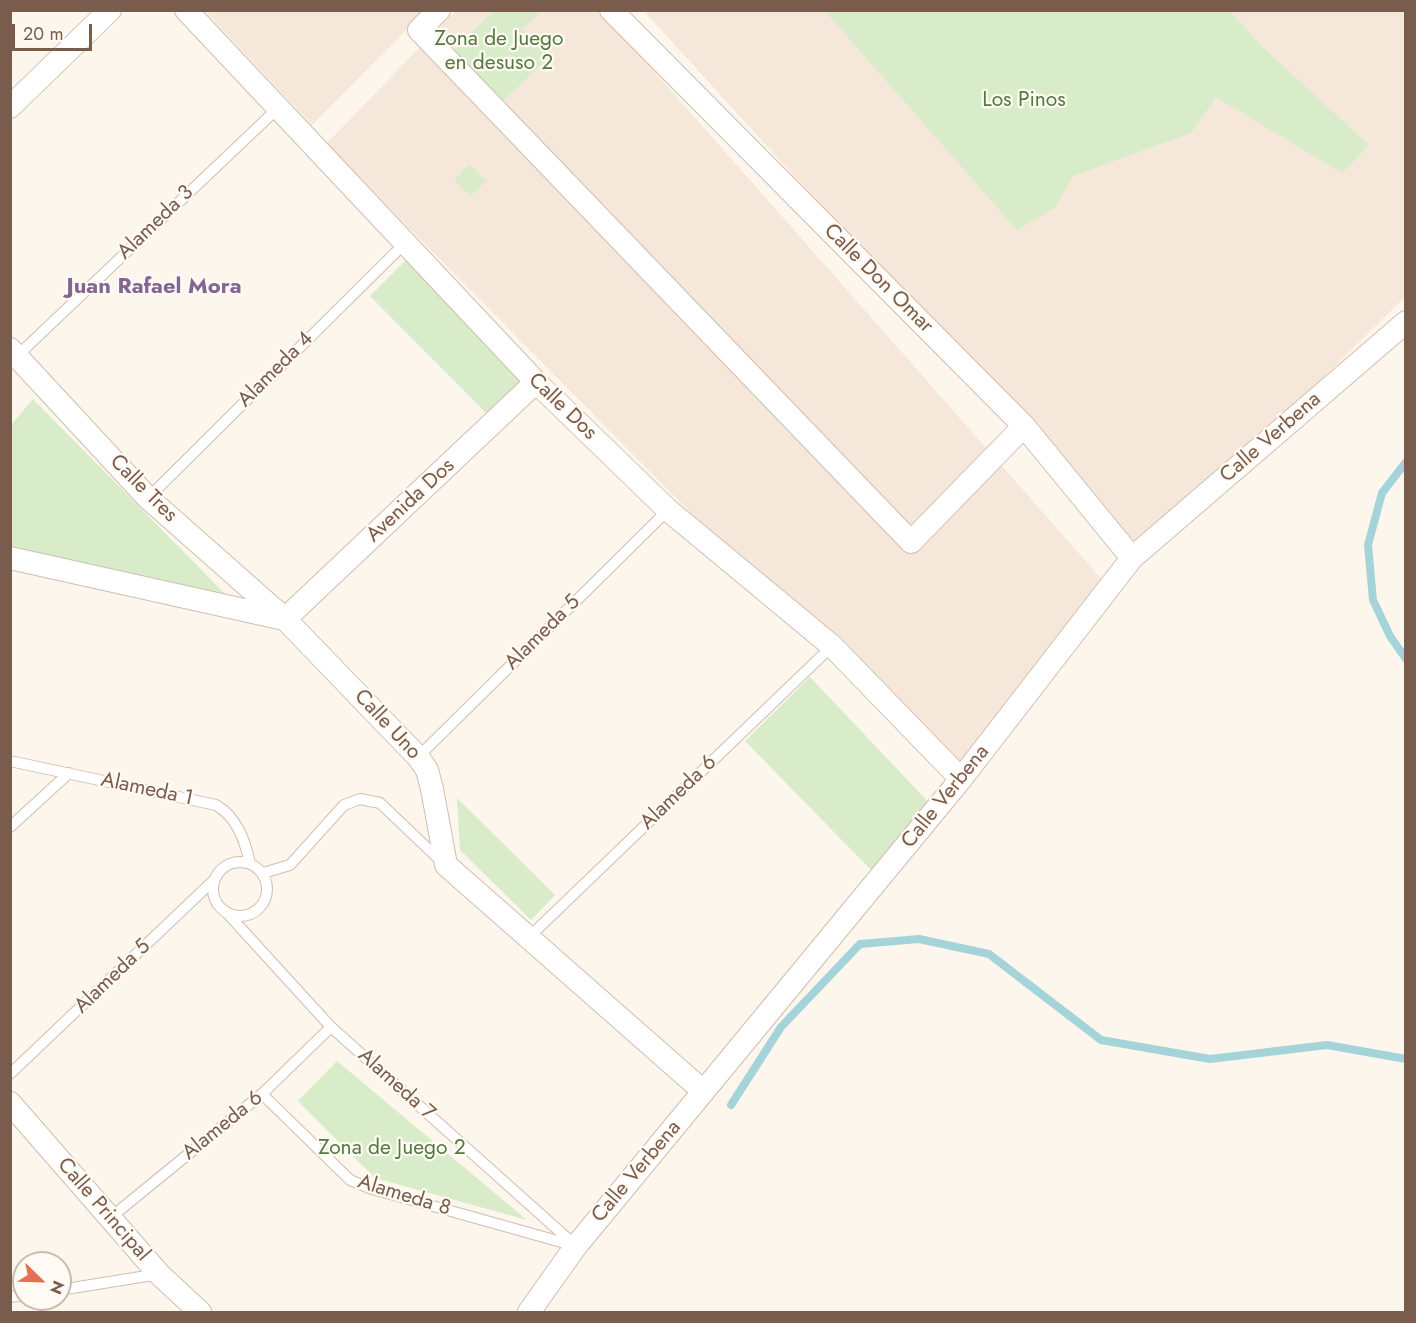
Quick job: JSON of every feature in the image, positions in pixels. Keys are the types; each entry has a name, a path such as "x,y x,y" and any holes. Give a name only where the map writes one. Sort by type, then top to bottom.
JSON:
{"street":[{"path":"10,107 110,10"},
{"name":"Calle Dos","path":"186,10 536,382 668,510 832,646 962,779"},
{"path":"439,10 419,30 911,542 1024,426"},
{"name":"Calle Don Omar","path":"611,10 1024,426 1132,558"},
{"name":"Calle Verbena","path":"529,1312 576,1246 962,779 1132,558 1406,322"},
{"name":"Calle Tres","path":"13,357 148,498 285,619"},
{"name":"Avenida Dos","path":"285,619 536,382"},
{"path":"10,558 285,619"},
{"name":"Calle Uno","path":"285,619 418,757 427,770 446,865"},
{"path":"446,865 527,939 703,1091"},
{"name":"Calle Principal","path":"10,1103 159,1274 200,1312"}],"lane":[{"name":"Alameda 3","path":"13,357 278,108"},
{"name":"Alameda 4","path":"148,498 405,243"},
{"name":"Alameda 5","path":"418,757 668,510"},
{"name":"Alameda 6","path":"527,939 832,646"},
{"name":"Alameda 1","path":"10,761 216,805 225,810 244,839 250,863"},
{"path":"10,827 69,773"},
{"path":"263,873 290,865 344,805 360,799 380,803 446,865"},
{"path":"233,862 250,863 263,873 267,890 260,907 244,916 227,913 213,894 215,879 226,866 233,862"},
{"name":"Alameda 5","path":"10,1074 215,879"},
{"name":"Alameda 7","path":"227,913 331,1027 576,1246"},
{"name":"Alameda 6","path":"110,1218 262,1094 331,1027"},
{"name":"Alameda 8","path":"262,1094 350,1180 369,1188 576,1246"},
{"path":"72,1288 159,1274"}],"shaded area":[{"path":"205,11 425,11 312,125"},
{"path":"455,11 601,11 1106,584 950,775 326,144"},
{"path":"644,11 1405,11 1405,297 1141,557"}],"green space":[{"name":"Zona de Juego en desuso 2","path":"494,11 542,11 522,29 548,58 499,105 454,50"},
{"name":"Los Pinos","path":"825,11 1230,11 1259,44 1369,145 1342,173 1216,97 1191,133 1073,176 1055,208 1017,230"},
{"path":"469,164 486,181 470,196 454,180"},
{"path":"408,258 527,376 487,414 370,296"},
{"path":"33,399 239,608 11,556 11,425"},
{"path":"810,677 934,808 873,872 745,741"},
{"path":"457,798 555,895 531,920 460,850"},
{"name":"Zona de Juego 2","path":"337,1061 527,1220 375,1178 298,1101"}],"waterway":[{"path":"1406,462 1382,493 1368,545 1373,600 1390,636 1406,659"},
{"path":"731,1105 781,1027 860,944 919,939 989,954 1101,1040 1210,1059 1327,1045 1406,1059"}],"district":[{"name":"Juan Rafael Mora","path":"154,288"}]}
